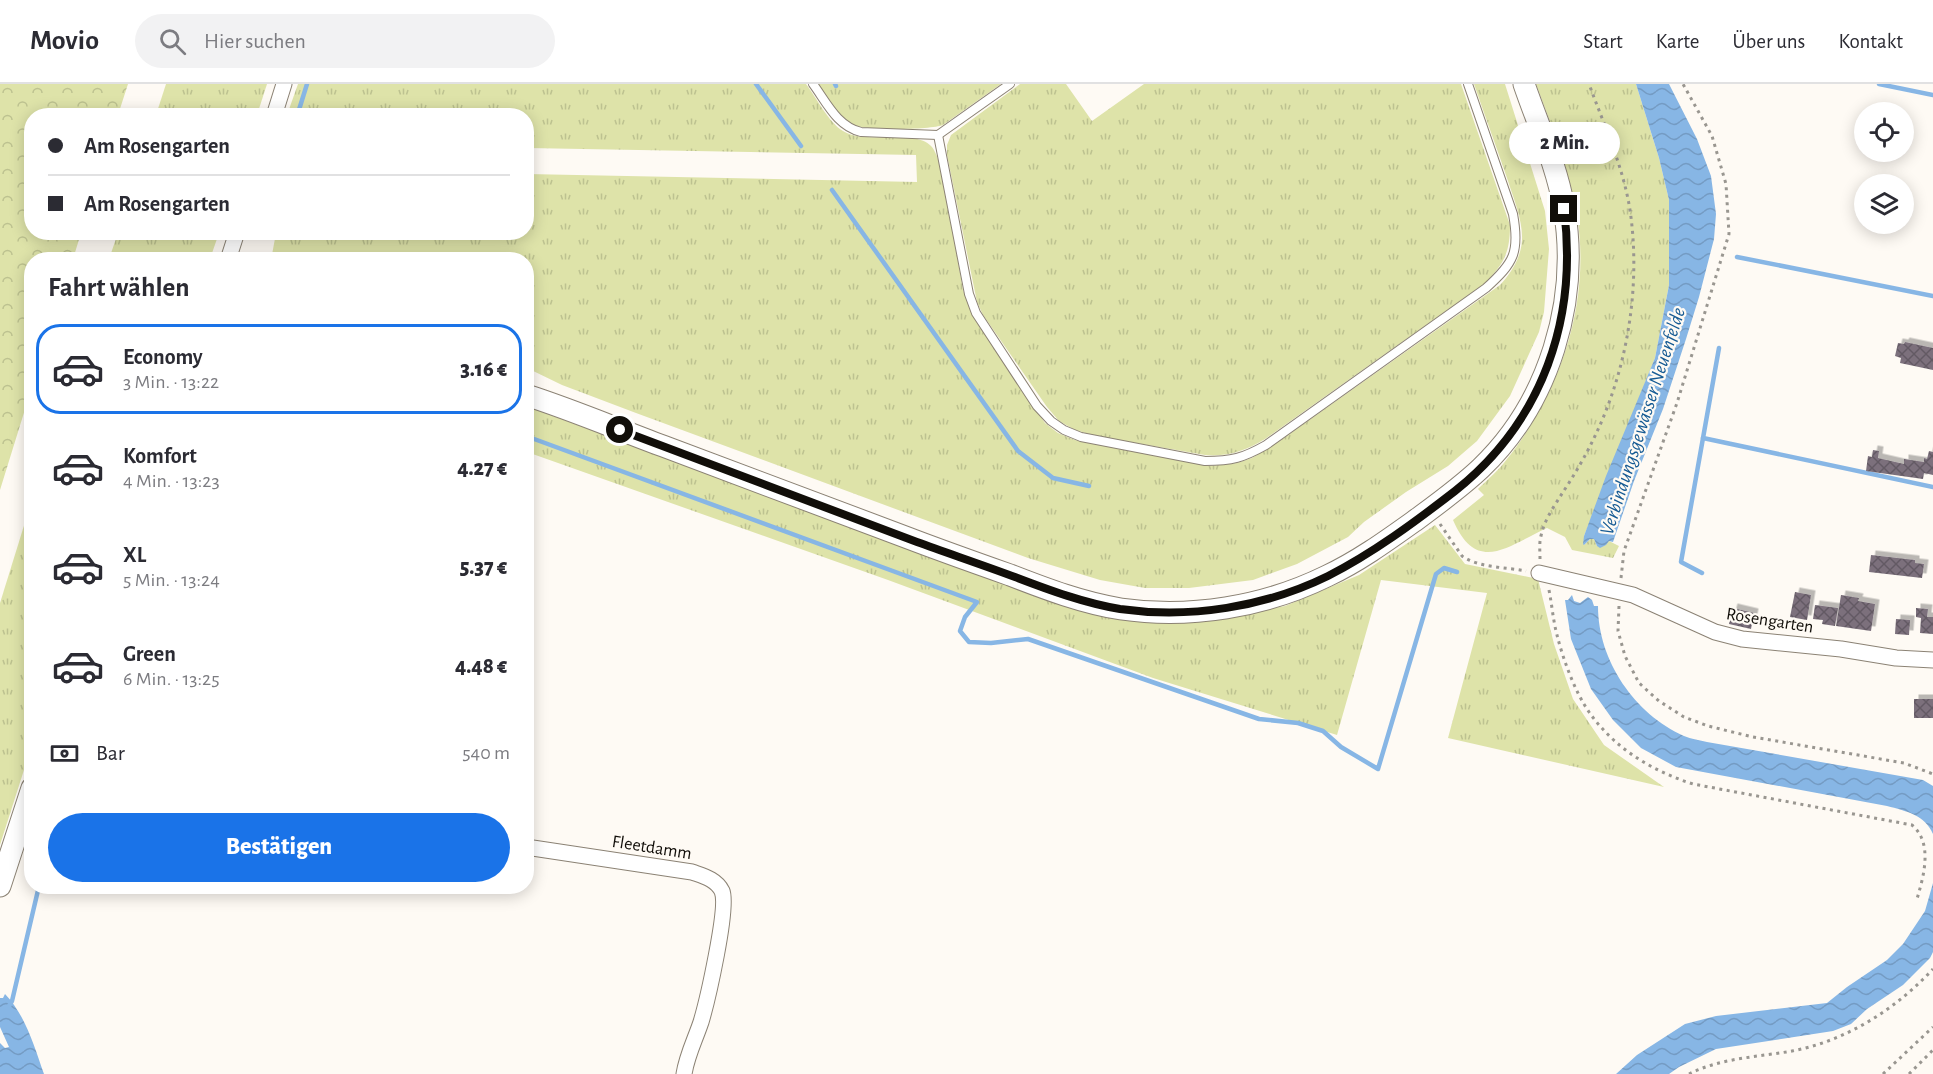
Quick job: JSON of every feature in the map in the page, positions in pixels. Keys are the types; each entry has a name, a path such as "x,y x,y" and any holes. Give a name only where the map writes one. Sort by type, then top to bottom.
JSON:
{"main road":[{"path":"534,398 1060,594 1120,609 1172,612 1218,609 1283,594 1351,563 1467,482 1512,432 1525,412 1547,368 1562,322 1566,296 1568,242 1564,209 1554,167 1524,84"},
{"path":"0,886 24,812"}],"street":[{"path":"276,108 284,84"},
{"name":"Rosengarten","path":"1544,574 1620,587 1715,632 1742,639 1896,658 1933,660"},
{"name":"Fleetdamm","path":"534,848 692,872 714,880 722,892 724,907 711,982 701,1022 686,1058 684,1074"}],"lane":[{"path":"813,84 838,119 851,130 938,135 1010,84"},
{"path":"938,135 969,294 975,313 1037,406 1051,422 1081,437 1205,461 1219,461 1236,459 1266,445 1486,288 1508,267 1516,244 1513,214 1468,84"}],"path":[{"path":"1589,84 1621,170 1635,255 1624,350 1613,391 1595,436 1549,515 1541,536 1544,574 1548,582 1557,635 1573,682 1588,711 1611,737 1645,765 1670,777 1693,784 1912,825 1920,831 1926,843 1923,879 1917,899"},
{"path":"1683,84 1712,136 1726,184 1729,234 1677,403 1624,551 1618,631 1625,656 1639,683 1659,701 1684,717 1708,726 1753,737 1904,763 1933,774"},
{"path":"1430,510 1467,560 1544,574"},
{"path":"1689,1074 1716,1064 1794,1051 1857,1028 1914,989 1933,969"},
{"path":"1883,1074 1933,1027"},
{"path":"1910,1074 1933,1050"}],"green space":[{"path":"0,84 128,84 120,108 24,108 24,240 79,240 75,252 24,252 24,413 0,490"},
{"path":"166,84 267,84 259,108 158,108"},
{"path":"298,84 806,84 828,116 843,131 865,137 917,139 927,143 934,150 942,174 963,290 975,320 1045,423 1058,433 1075,440 1210,466 1237,463 1252,458 1281,440 1500,285 1508,275 1520,253 1521,225 1518,210 1474,84 1505,84 1545,211 1549,249 1544,312 1539,332 1510,396 1477,441 1448,466 1406,492 1364,522 1348,537 1297,564 1253,580 1189,588 1145,588 1100,580 1028,558 636,413 562,385 534,371 534,252 272,252 275,240 534,240 534,174 917,182 916,155 534,148 534,108 289,108"},
{"path":"818,84 1001,84 943,125 896,129 868,128 850,124 836,111"},
{"path":"1020,84 1066,84 1092,121 1144,84 1461,84 1510,225 1507,251 1501,264 1484,284 1265,439 1243,450 1229,454 1205,455 1096,436 1075,430 1059,421 1047,407 983,315 977,302 947,155 947,145 951,135"},
{"path":"1536,84 1636,84 1659,158 1669,200 1669,285 1655,358 1584,536 1584,545 1590,539 1594,539 1597,546 1609,541 1619,546 1613,558 1572,550 1565,537 1547,528 1507,548 1483,552 1472,547 1462,537 1453,520 1484,495 1478,489 1497,471 1526,433 1557,375 1568,344 1575,313 1580,280 1577,215 1565,165"},
{"path":"115,240 217,240 212,252 111,252"},
{"path":"534,409 1058,602 1248,613 1285,606 1359,575 1435,525 1465,564 1538,579 1554,644 1573,699 1604,745 1664,787 1448,738 1487,593 1381,580 1337,735 1153,678 888,580 534,454"},
{"path":"24,526 24,770 0,845 0,603"}],"water":[{"name":"Verbindungsgewässer Neuenfelde","path":"1636,84 1669,84 1697,139 1711,176 1716,214 1714,239 1699,297 1663,409 1634,481 1613,542 1609,541 1600,548 1594,539 1590,539 1584,545 1584,536 1655,358 1669,285 1669,200 1659,158"},
{"path":"1572,595 1574,601 1580,603 1588,597 1594,606 1598,606 1600,626 1612,666 1635,700 1666,726 1684,736 1707,742 1923,780 1933,786 1933,834 1920,818 1901,810 1676,767 1641,748 1613,720 1591,689 1571,639 1565,600"},
{"path":"1933,883 1933,952 1930,958 1903,985 1867,1009 1851,1024 1833,1031 1716,1049 1669,1074 1616,1074 1637,1055 1685,1024 1716,1016 1827,1003 1887,960 1903,944 1925,911"},
{"path":"5,994 24,1022 44,1074 0,1074 0,1043 5,1048 9,1047 0,1027 0,998 3,998"}],"building":[{"path":"1905,342 1933,348 1933,370 1900,363 1901,358 1895,356 1898,343 1904,344"},
{"path":"1873,450 1879,451 1878,458 1904,464 1904,459 1924,462 1929,451 1933,452 1933,475 1924,473 1923,479 1866,471 1868,456 1872,457"},
{"path":"1871,555 1915,560 1915,563 1924,564 1922,578 1869,572"},
{"path":"1795,592 1811,595 1807,620 1790,617"},
{"path":"1841,595 1875,604 1871,631 1836,626"},
{"path":"1815,605 1838,608 1835,626 1822,624 1823,620 1813,619"},
{"path":"1733,608 1754,613 1751,629 1729,624"},
{"path":"1916,608 1928,609 1927,617 1933,617 1933,634 1920,633 1921,618 1916,617"},
{"path":"1896,619 1910,620 1909,635 1895,634"},
{"path":"1914,699 1933,699 1933,718 1914,718"}],"waterway":[{"path":"300,108 307,84"},
{"path":"756,84 801,146"},
{"path":"1879,84 1933,95"},
{"path":"832,190 1018,451 1053,478 1089,486"},
{"path":"1737,257 1933,296"},
{"path":"1702,573 1681,562 1719,348"},
{"path":"1703,438 1933,487"},
{"path":"534,439 977,602 965,617 960,631 969,642 991,643 1028,639 1259,719 1298,723 1323,731 1341,747 1378,769 1436,574 1444,568 1457,572"},
{"path":"9,1006 37,894"}],"route":[{"path":"620,430 928,546 1084,601 1120,609 1172,612 1218,609 1249,603 1283,594 1329,576 1387,540 1467,482 1512,432 1537,390 1556,345 1562,322 1566,296 1568,242 1564,209"}]}
